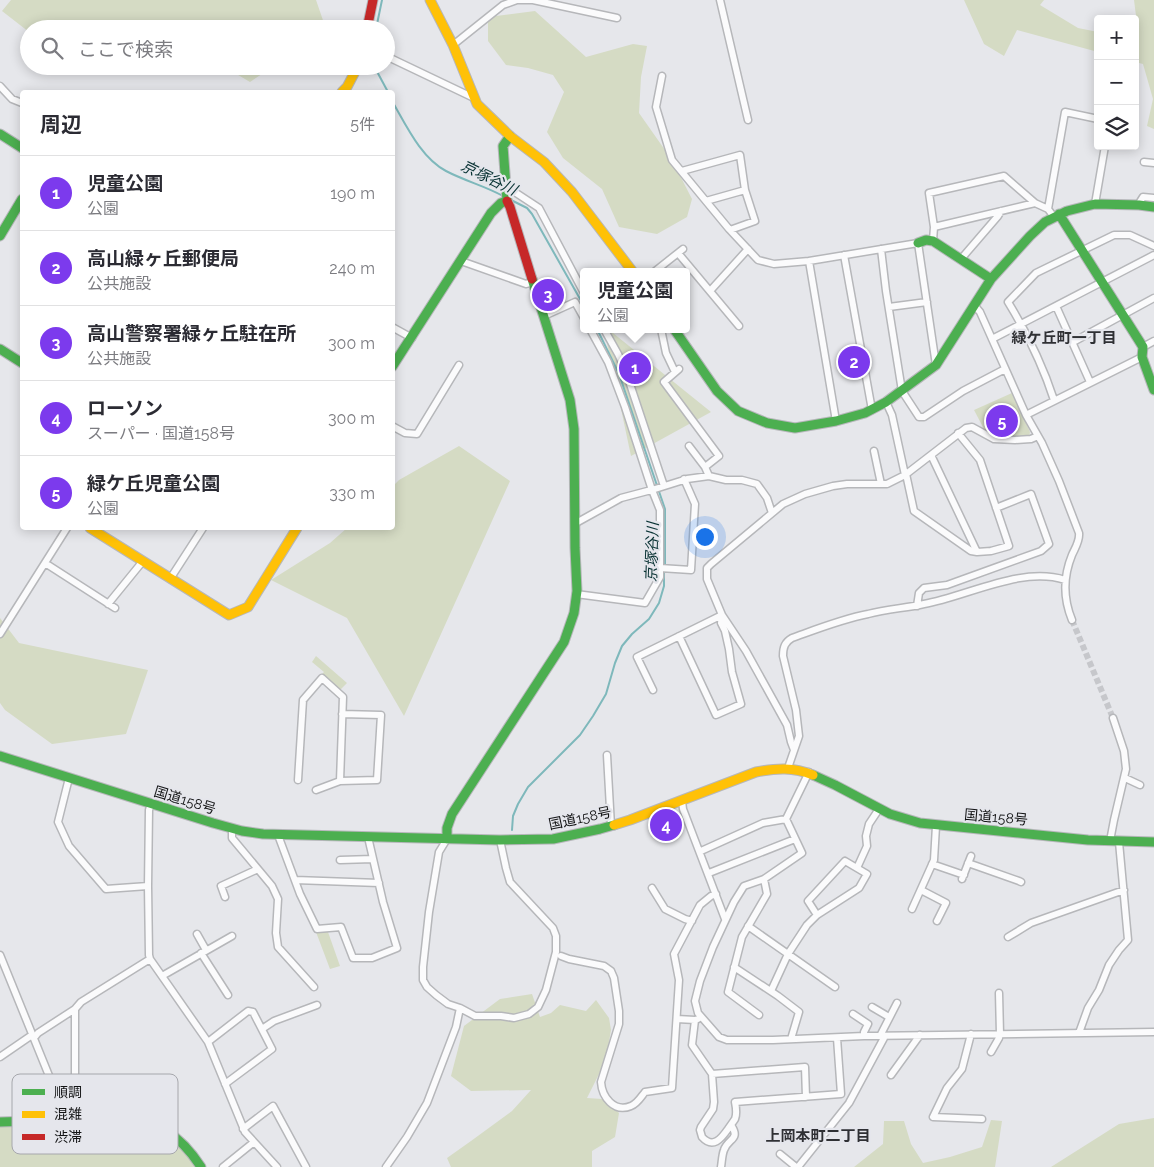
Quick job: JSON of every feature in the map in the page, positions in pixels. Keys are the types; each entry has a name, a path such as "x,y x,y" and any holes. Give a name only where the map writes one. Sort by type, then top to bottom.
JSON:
{"main road":[{"path":"369,20 373,0"},
{"path":"430,0 453,45 477,104 510,136 544,162 572,192 630,268"},
{"path":"344,90 353,75"},
{"path":"0,134 20,147"},
{"path":"447,839 447,828 452,814 564,642 571,626 577,584 573,417 570,400 544,316 506,204 507,189 504,146 510,136"},
{"path":"1,233 20,203"},
{"path":"395,363 491,213 506,204"},
{"path":"677,333 717,390 738,411 768,424 795,428 836,421 872,410 902,391 936,365 991,279 1045,222 1079,207 1095,204 1154,207"},
{"path":"1057,216 1082,250 1143,347 1142,357 1153,384"},
{"path":"918,243 926,240 933,241 991,279"},
{"path":"0,349 20,362"},
{"path":"93,530 229,615 248,607 296,530"},
{"name":"国道158号","path":"0,756 232,828 278,835 500,840 553,839 572,836 630,820 764,769 788,768 809,772 879,809 910,821 936,826 1115,841 1154,842"},
{"path":"178,1138 190,1150 201,1167"}],"street":[{"path":"453,45 503,5 517,0 533,0 617,18"},
{"path":"720,0 748,120"},
{"path":"395,60 474,98"},
{"path":"662,76 656,107 672,160 730,230 758,260 774,264 810,261 918,243 936,365"},
{"path":"0,86 12,98 20,102"},
{"path":"1048,208 1065,112 1094,117"},
{"path":"1095,204 1104,150"},
{"path":"682,171 740,155 745,190 755,221 730,230"},
{"path":"1144,162 1154,164"},
{"path":"933,241 934,227 929,193 1004,176 1035,203 1048,208 1057,216"},
{"path":"507,189 539,208 580,285"},
{"path":"706,201 745,190"},
{"path":"1138,205 1143,197 1154,198"},
{"path":"934,227 1035,203"},
{"path":"961,259 1001,211"},
{"path":"1054,400 1022,324 1008,302 1036,273 1114,235 1130,235 1154,246"},
{"path":"881,249 902,391 919,417 924,417 963,391 1005,370"},
{"path":"710,291 748,250"},
{"path":"659,268 680,251 739,326"},
{"path":"844,255 872,410"},
{"path":"992,339 1154,255"},
{"path":"461,261 526,284 533,282"},
{"path":"810,261 836,421"},
{"path":"1073,342 1154,298"},
{"path":"544,316 575,302 580,311"},
{"path":"889,307 927,302"},
{"path":"974,305 980,312 1005,370 1059,481 1080,536 1069,563 1065,580 1065,597 1072,620"},
{"path":"1056,306 1090,382"},
{"path":"395,329 412,338"},
{"path":"592,333 608,362 658,488"},
{"path":"576,594 645,603 660,577 660,510 658,488 625,369 606,333"},
{"path":"662,333 666,353 677,371 664,382 719,456 704,467"},
{"path":"1143,347 1154,341"},
{"path":"1026,414 1142,357"},
{"path":"395,428 405,433 417,434 459,365"},
{"path":"886,402 892,415 914,511 971,551 992,551 1009,546 980,460 958,433"},
{"path":"794,750 787,724 746,651 722,615 707,579 706,574 711,564 790,500 805,494 847,484 887,484 905,474 969,426 994,439 1031,439 1038,436"},
{"path":"689,446 709,476"},
{"path":"874,451 881,484"},
{"path":"931,455 977,552"},
{"path":"576,523 621,498 684,480 709,476 726,480 742,480 756,484 767,498 772,513"},
{"path":"660,568 691,570 695,504 684,480"},
{"path":"917,606 919,593 924,588 947,585 1041,551 1049,544 1031,494 996,508"},
{"path":"0,634 66,530"},
{"path":"170,579 202,530"},
{"path":"108,604 143,562"},
{"path":"45,563 115,608"},
{"path":"788,768 798,740 799,728 783,656 787,641 845,619 926,604 1016,578 1041,576 1065,580"},
{"path":"653,690 637,657 722,615"},
{"path":"679,636 716,715 741,704 732,672 730,649 721,623 722,615"},
{"path":"298,780 303,700 322,678 343,697 340,781"},
{"path":"316,790 340,781 377,780 381,716 342,714"},
{"path":"1079,1033 1088,1008 1099,990 1109,964 1128,940 1124,890 1115,841 1114,820 1126,769 1124,751 1113,718"},
{"path":"607,755 611,826"},
{"path":"786,819 809,772"},
{"path":"70,778 58,822 69,846 106,889 148,886"},
{"path":"1125,778 1140,785"},
{"path":"682,800 726,919"},
{"path":"151,804 149,810 148,886 150,959 208,1042 243,1128 277,1167"},
{"path":"857,868 866,846 869,824 879,809"},
{"path":"786,819 802,853 764,879 744,886 734,902 704,970 695,1001 698,1019 692,1045 712,1074 714,1102 713,1109 701,1127 702,1137 709,1142 720,1140 735,1118 735,1102 841,1094 837,1038"},
{"path":"700,851 763,823 786,819"},
{"path":"912,909 934,860 936,826"},
{"path":"232,828 232,838 272,886 278,899 276,933 278,947 314,987"},
{"path":"278,835 294,880 317,929 341,927 353,958 372,958 397,948 368,837"},
{"path":"447,839 439,852 429,912 423,980 427,987 448,1004 475,1016 514,1018 529,1014 542,1001 556,952 556,936 553,928 510,882 500,840"},
{"path":"709,873 795,839"},
{"path":"340,860 373,859"},
{"path":"932,864 963,877 969,860 1021,882"},
{"path":"771,992 788,954 803,930 817,915 859,888 867,874 845,861 808,902 817,915"},
{"path":"225,897 221,886 258,868"},
{"path":"759,1015 728,992 742,937 767,894 764,879"},
{"path":"294,880 379,883"},
{"path":"652,888 665,909 692,921"},
{"path":"921,890 946,903 937,920"},
{"path":"1008,937 1031,923 1124,890"},
{"path":"560,956 604,966 611,971 614,978 619,1011 619,1024 601,1082 602,1092 608,1100 621,1108 632,1106 645,1092 672,1088 679,980 674,954 700,905 716,894"},
{"path":"748,926 835,987"},
{"path":"196,934 214,975 228,995"},
{"path":"162,976 232,936"},
{"path":"0,955 48,1074"},
{"path":"0,1057 75,1009 81,1002 150,959"},
{"path":"734,967 799,1012 791,1039"},
{"path":"991,1052 1000,1034 999,993"},
{"path":"780,1154 797,1167 850,1103 897,1003"},
{"path":"262,1029 274,1021 317,1005"},
{"path":"872,1007 889,1017"},
{"path":"386,1167 407,1137 427,1102 456,1028 460,1008"},
{"path":"75,1009 75,1074"},
{"path":"208,1042 248,1012 253,1012 272,1049 225,1084"},
{"path":"853,1014 868,1024 864,1036"},
{"path":"677,1019 698,1019 723,1039 1154,1032"},
{"path":"971,1034 962,1069 947,1088 933,1117 982,1119"},
{"path":"891,1075 920,1035"},
{"path":"712,1074 805,1067 806,1097"},
{"path":"243,1128 272,1106 306,1167"},
{"path":"721,1167 725,1147 735,1136 731,1125"},
{"path":"223,1167 254,1142"}],"green space":[{"path":"11,0 316,0 323,20 20,20 20,25 2,11"},
{"path":"964,0 1044,0 1040,5 1078,28 1094,31 1094,51 1017,30 1004,56 984,44"},
{"path":"1134,0 1154,0 1154,129 1147,126 1153,99 1143,64 1139,63 1139,15 1136,15"},
{"path":"535,11 586,57 633,44 647,46 641,77 639,113 672,160 692,199 687,217 657,234 619,227 602,189 563,158 547,132 564,92 553,75 528,68 506,65 488,41 488,17"},
{"path":"238,75 260,75 250,82"},
{"path":"605,333 613,333 711,412 631,456"},
{"path":"1012,393 1030,432 1029,437 1007,436 985,431 974,410"},
{"path":"459,446 510,481 404,716 347,618 271,580 330,543 345,530 395,530 395,484"},
{"path":"0,618 19,643 148,670 126,734 52,744 5,710 0,703"},
{"path":"316,656 347,683 340,690 312,662"},
{"path":"316,932 328,932 340,966 330,969"},
{"path":"532,994 540,1017 551,1013 560,1005 586,1011 596,1000 609,1018 611,1030 606,1060 587,1098 602,1099 619,1113 615,1137 592,1151 592,1167 451,1167 447,1158 512,1111 531,1090 471,1091 451,1076 464,1026 500,999"},
{"path":"1154,1118 1154,1167 1051,1167 1119,1124"},
{"path":"991,1120 1002,1121 995,1167 854,1167 883,1144 884,1121 904,1121 911,1144 923,1163 982,1147"},
{"path":"0,1127 12,1127 12,1154 178,1154 178,1145 196,1167 0,1167"}],"waterway":[{"name":"京塚谷川","path":"378,20 382,0"},
{"name":"京塚谷川","path":"379,75 387,90"},
{"name":"京塚谷川","path":"395,106 415,140 437,165 453,175 503,196"},
{"name":"京塚谷川","path":"509,199 527,208 532,214 580,299"},
{"name":"京塚谷川","path":"599,333 619,374 665,509 665,566"},
{"name":"京塚谷川","path":"512,830 513,816 528,787 580,735 606,694 622,646 649,619 659,603 664,586 664,570"}],"tunnel":[{"path":"1072,620 1113,718"}],"traffic: fast":[{"path":"0,134 20,147"},
{"path":"395,362 491,213 501,203 507,201 503,146 510,136"},
{"path":"0,236 20,202"},
{"path":"677,333 717,391 738,411 767,423 795,428 836,421 865,413 886,402 936,365 991,279 1045,222 1067,211 1095,204 1154,207"},
{"path":"1059,214 1143,347 1142,357 1154,390"},
{"path":"918,243 926,240 933,241 991,279"},
{"path":"447,839 447,828 452,814 564,642 574,613 577,591 574,429 570,400 532,279"},
{"path":"0,349 20,362"},
{"path":"0,756 213,823 242,831 263,834 500,840 553,839 614,825"},
{"path":"813,775 890,814 920,823 1088,840 1154,842"},
{"path":"0,1122 12,1122"},
{"path":"178,1140 201,1167"}],"traffic: slow":[{"path":"430,0 453,45 477,104 510,136 544,162 572,192 630,268"},
{"path":"344,90 353,75"},
{"path":"93,530 229,615 248,607 296,530"},
{"path":"614,825 756,772 785,769 813,775"}],"traffic: jam":[{"path":"369,20 373,0"},
{"path":"507,201 532,279"}],"place":[{"name":"高山警察署緑ヶ丘駐在所","path":"548,295"},
{"name":"高山緑ヶ丘郵便局","path":"854,362"},
{"name":"児童公園","path":"635,368"},
{"name":"緑ケ丘児童公園","path":"1002,421"},
{"name":"ローソン","path":"666,825"}],"district":[{"name":"緑ケ丘町一丁目","path":"1064,338"},
{"name":"上岡本町二丁目","path":"818,1136"}]}
